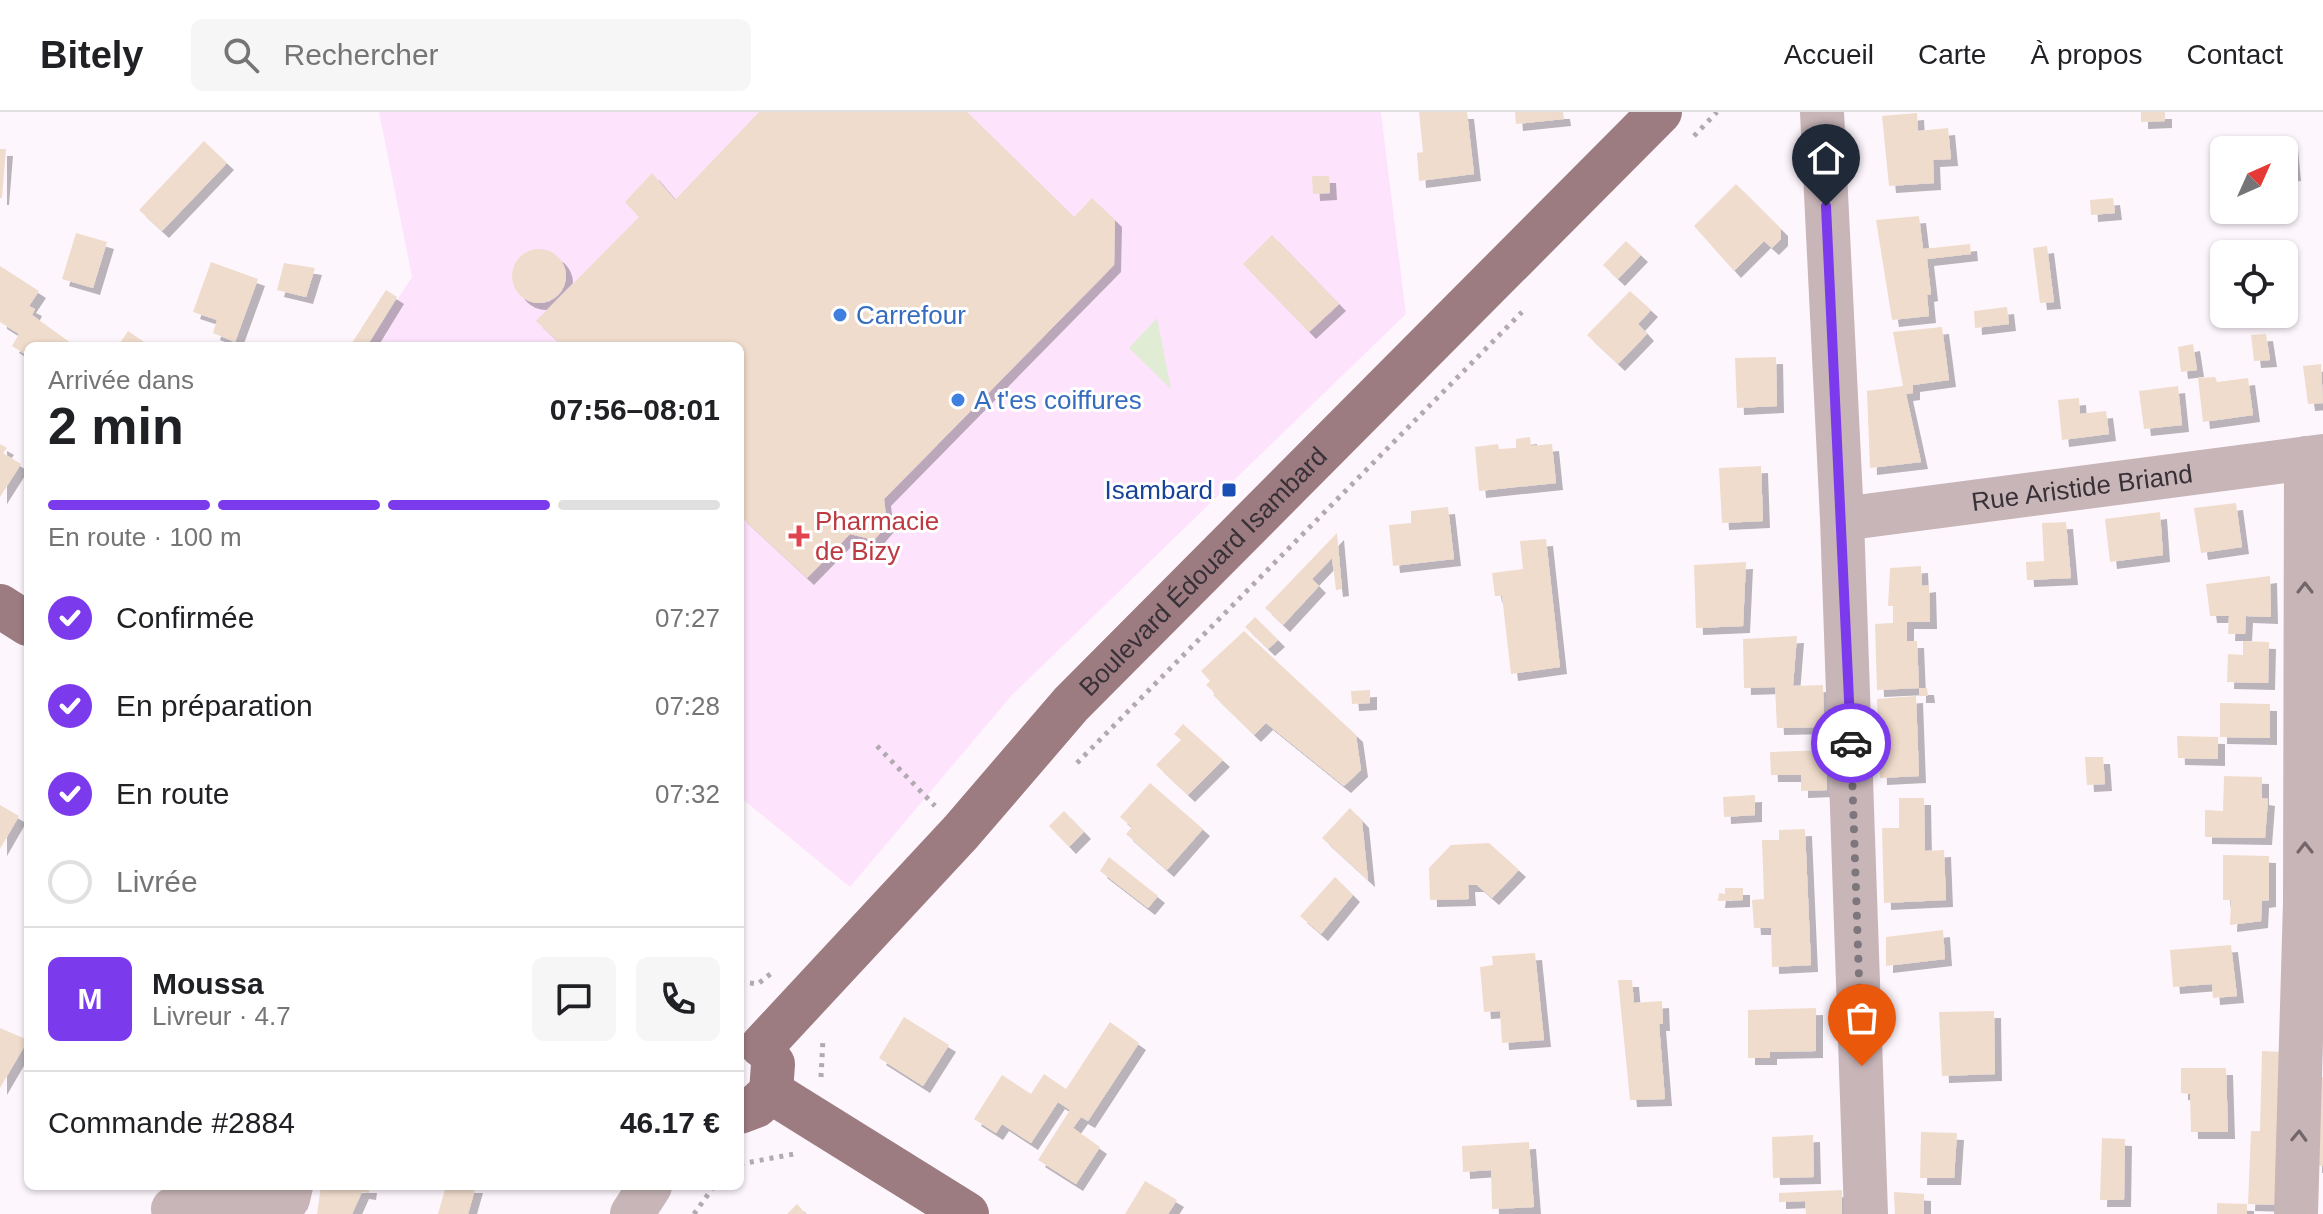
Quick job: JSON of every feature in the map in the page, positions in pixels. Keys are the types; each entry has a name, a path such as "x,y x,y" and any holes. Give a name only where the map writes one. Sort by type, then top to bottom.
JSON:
{"main road":[{"name":"Boulevard Édouard Isambard","path":"751,1040 961,832 1071,704 1672,129"},
{"path":"0,606 24,621"},
{"path":"751,1040 772,1057 775,1073 756,1102 967,1214"}],"street":[{"path":"1822,112 1842,519 1866,1214"},
{"path":"2296,1214 2314,901 2314,457"},
{"name":"Rue Aristide Briand","path":"1842,519 2314,457"},
{"path":"173,1209 288,1199 290,1190"},
{"path":"632,1214 647,1190"}],"path":[{"path":"1672,129 1717,112"},
{"path":"1072,768 1528,306"},
{"path":"877,746 961,832"},
{"path":"694,1214 711,1190"}],"shaded area":[{"path":"379,112 1381,112 1406,314 1012,695 850,887 744,800 744,342 370,342 412,277"}],"green space":[{"path":"1157,318 1171,389 1129,348"}],"building":[{"path":"759,112 967,112 1074,217 1092,198 1115,220 1114,265 884,499 887,525 874,540 850,534 807,578 744,520 744,342 559,342 536,321 639,217 625,202 652,173 675,200"},
{"path":"1419,112 1467,112 1474,174 1419,181 1417,153 1423,152"},
{"path":"1515,112 1563,112 1564,119 1516,124"},
{"path":"2141,112 2165,112 2165,121 2141,122"},
{"path":"1917,113 1918,131 1948,128 1951,159 1933,160 1934,183 1889,186 1882,116"},
{"path":"204,141 227,163 162,231 139,210"},
{"path":"0,149 6,149 2,198 0,198"},
{"path":"1312,176 1329,176 1330,193 1313,194"},
{"path":"1736,184 1781,229 1781,239 1772,248 1764,241 1734,271 1694,226"},
{"path":"2113,198 2115,213 2091,215 2090,200"},
{"path":"1919,216 1923,249 1970,244 1971,254 1927,259 1931,294 1927,295 1929,316 1892,320 1876,220"},
{"path":"76,233 107,242 93,288 62,279"},
{"path":"1272,235 1339,304 1309,332 1243,264"},
{"path":"1626,241 1641,255 1618,279 1603,265"},
{"path":"2047,246 2054,302 2040,303 2033,248"},
{"path":"539,249 558,257 566,276 558,295 539,303 520,295 512,276 520,257"},
{"path":"211,262 258,279 235,342 213,333 217,320 193,312"},
{"path":"284,263 315,268 306,297 277,290"},
{"path":"0,266 39,291 29,306 35,309 32,315 69,342 24,342 24,354 12,346 19,334 0,322"},
{"path":"386,290 397,297 369,342 353,342"},
{"path":"1630,291 1651,310 1638,324 1647,334 1618,364 1587,335"},
{"path":"2007,307 2009,324 1975,328 1974,311"},
{"path":"1942,327 1949,380 1913,385 1913,393 1906,394 1921,462 1870,468 1867,391 1903,386 1893,332"},
{"path":"128,331 144,342 121,342"},
{"path":"2266,334 2270,360 2254,361 2251,335"},
{"path":"2193,344 2197,370 2181,372 2178,347"},
{"path":"1776,357 1777,406 1737,408 1735,358"},
{"path":"2321,364 2323,403 2308,404 2303,366"},
{"path":"2215,377 2217,382 2248,378 2253,415 2203,422 2198,378"},
{"path":"2178,386 2182,425 2144,429 2139,391"},
{"path":"2079,398 2080,414 2106,411 2109,434 2062,440 2058,400"},
{"path":"1530,437 1531,446 1552,444 1556,483 1479,491 1475,447 1498,444 1499,449 1516,448 1516,439"},
{"path":"0,444 7,448 3,453 21,464 0,497"},
{"path":"1761,466 1763,521 1722,523 1719,468"},
{"path":"2236,503 2242,547 2201,553 2194,508"},
{"path":"1448,507 1454,559 1393,566 1389,525 1411,523 1411,511"},
{"path":"2160,512 2163,555 2110,562 2105,519"},
{"path":"2066,522 2071,578 2027,580 2026,562 2044,561 2042,523"},
{"path":"1337,533 1342,589 1336,590 1332,558 1312,579 1319,586 1283,625 1265,608"},
{"path":"1546,539 1560,667 1511,674 1502,596 1495,596 1492,573 1523,569 1520,541"},
{"path":"1746,562 1743,626 1696,628 1694,565"},
{"path":"1921,566 1922,586 1929,585 1930,622 1907,622 1907,641 1917,641 1919,688 1877,690 1875,624 1893,623 1893,606 1888,606 1890,568"},
{"path":"2270,576 2271,617 2246,616 2245,634 2228,634 2229,616 2210,616 2206,584"},
{"path":"1255,617 1278,640 1268,649 1245,627"},
{"path":"1244,631 1356,735 1361,770 1344,786 1266,723 1254,735 1206,685 1210,681 1201,671"},
{"path":"1797,636 1793,686 1823,685 1824,727 1777,728 1775,687 1744,688 1743,639"},
{"path":"2243,641 2269,642 2268,683 2227,682 2228,654 2243,655"},
{"path":"1919,688 1927,688 1928,696 1919,696"},
{"path":"1370,690 1370,703 1352,704 1351,691"},
{"path":"1916,696 1919,776 1880,778 1877,699"},
{"path":"2220,703 2270,704 2270,738 2220,737"},
{"path":"1183,724 1223,760 1188,795 1156,765 1181,740 1174,734"},
{"path":"2177,736 2218,737 2218,759 2178,758"},
{"path":"1826,750 1827,790 1801,791 1801,775 1771,775 1770,752"},
{"path":"2085,757 2103,757 2105,784 2087,785"},
{"path":"2224,776 2262,777 2262,798 2268,799 2265,838 2205,837 2205,810 2223,811"},
{"path":"1150,783 1203,829 1167,870 1126,834 1132,827 1120,817"},
{"path":"1755,795 1755,815 1724,817 1723,797"},
{"path":"1899,798 1924,798 1925,851 1944,850 1946,900 1884,903 1882,828 1899,828"},
{"path":"0,805 19,816 0,849"},
{"path":"1350,808 1362,821 1368,880 1322,838"},
{"path":"1064,811 1084,832 1069,847 1049,826"},
{"path":"1805,829 1811,965 1772,967 1771,928 1754,928 1752,900 1764,899 1762,840 1779,840 1779,830"},
{"path":"1489,843 1519,870 1492,898 1477,885 1468,885 1469,899 1430,900 1429,868 1451,845"},
{"path":"2223,855 2269,856 2269,900 2262,901 2261,921 2230,925 2231,900 2223,900"},
{"path":"1109,857 1158,896 1148,908 1100,871"},
{"path":"1335,877 1353,895 1321,934 1300,916"},
{"path":"1725,888 1743,888 1743,900 1718,901 1719,893 1725,894"},
{"path":"1943,930 1945,959 1886,966 1886,937"},
{"path":"2231,945 2237,996 2213,998 2212,984 2173,987 2170,950"},
{"path":"1535,953 1544,1040 1502,1043 1500,1011 1484,1012 1480,967 1493,965 1492,956"},
{"path":"1618,980 1632,980 1634,1003 1662,1001 1663,1024 1659,1024 1665,1099 1630,1100"},
{"path":"1816,1008 1816,1051 1770,1052 1770,1058 1748,1058 1748,1010"},
{"path":"1994,1011 1995,1074 1942,1076 1939,1012"},
{"path":"904,1017 949,1045 923,1086 879,1058"},
{"path":"1110,1022 1139,1043 1088,1121 1081,1117 1073,1128 1100,1147 1076,1184 1038,1160 1070,1110 1058,1102 1031,1143 1002,1124 996,1133 974,1119 1002,1075 1031,1094 1044,1074 1066,1089"},
{"path":"0,1028 24,1038 24,1047 0,1088"},
{"path":"2262,1051 2286,1052 2284,1205 2248,1204 2251,1131 2260,1131"},
{"path":"2181,1068 2226,1068 2228,1132 2191,1132 2190,1094 2181,1093"},
{"path":"2317,1077 2323,1077 2323,1166 2315,1166"},
{"path":"1921,1132 1957,1133 1954,1178 1920,1178"},
{"path":"1813,1135 1814,1177 1773,1178 1772,1137"},
{"path":"2102,1138 2125,1139 2124,1200 2100,1200"},
{"path":"1529,1142 1534,1207 1492,1209 1491,1170 1463,1172 1462,1146"},
{"path":"1145,1181 1177,1200 1168,1214 1125,1214"},
{"path":"320,1190 369,1190 369,1193 362,1192 352,1214 317,1214"},
{"path":"445,1190 475,1190 468,1214 438,1214"},
{"path":"1842,1190 1842,1214 1806,1214 1805,1201 1779,1202 1779,1193"},
{"path":"1894,1192 1924,1194 1924,1214 1895,1214"},
{"path":"2217,1203 2247,1204 2247,1214 2217,1214"},
{"path":"797,1204 806,1214 787,1214"}],"way so far":[{"path":"1851,743 1862,1066"}],"place":[{"name":"Carrefour","path":"840,315"},
{"name":"A t'es coiffures","path":"958,400"},
{"name":"Isambard","path":"1229,490"},
{"name":"Pharmacie de Bizy","path":"799,536"}],"route":[{"path":"1826,206 1851,743"}]}
